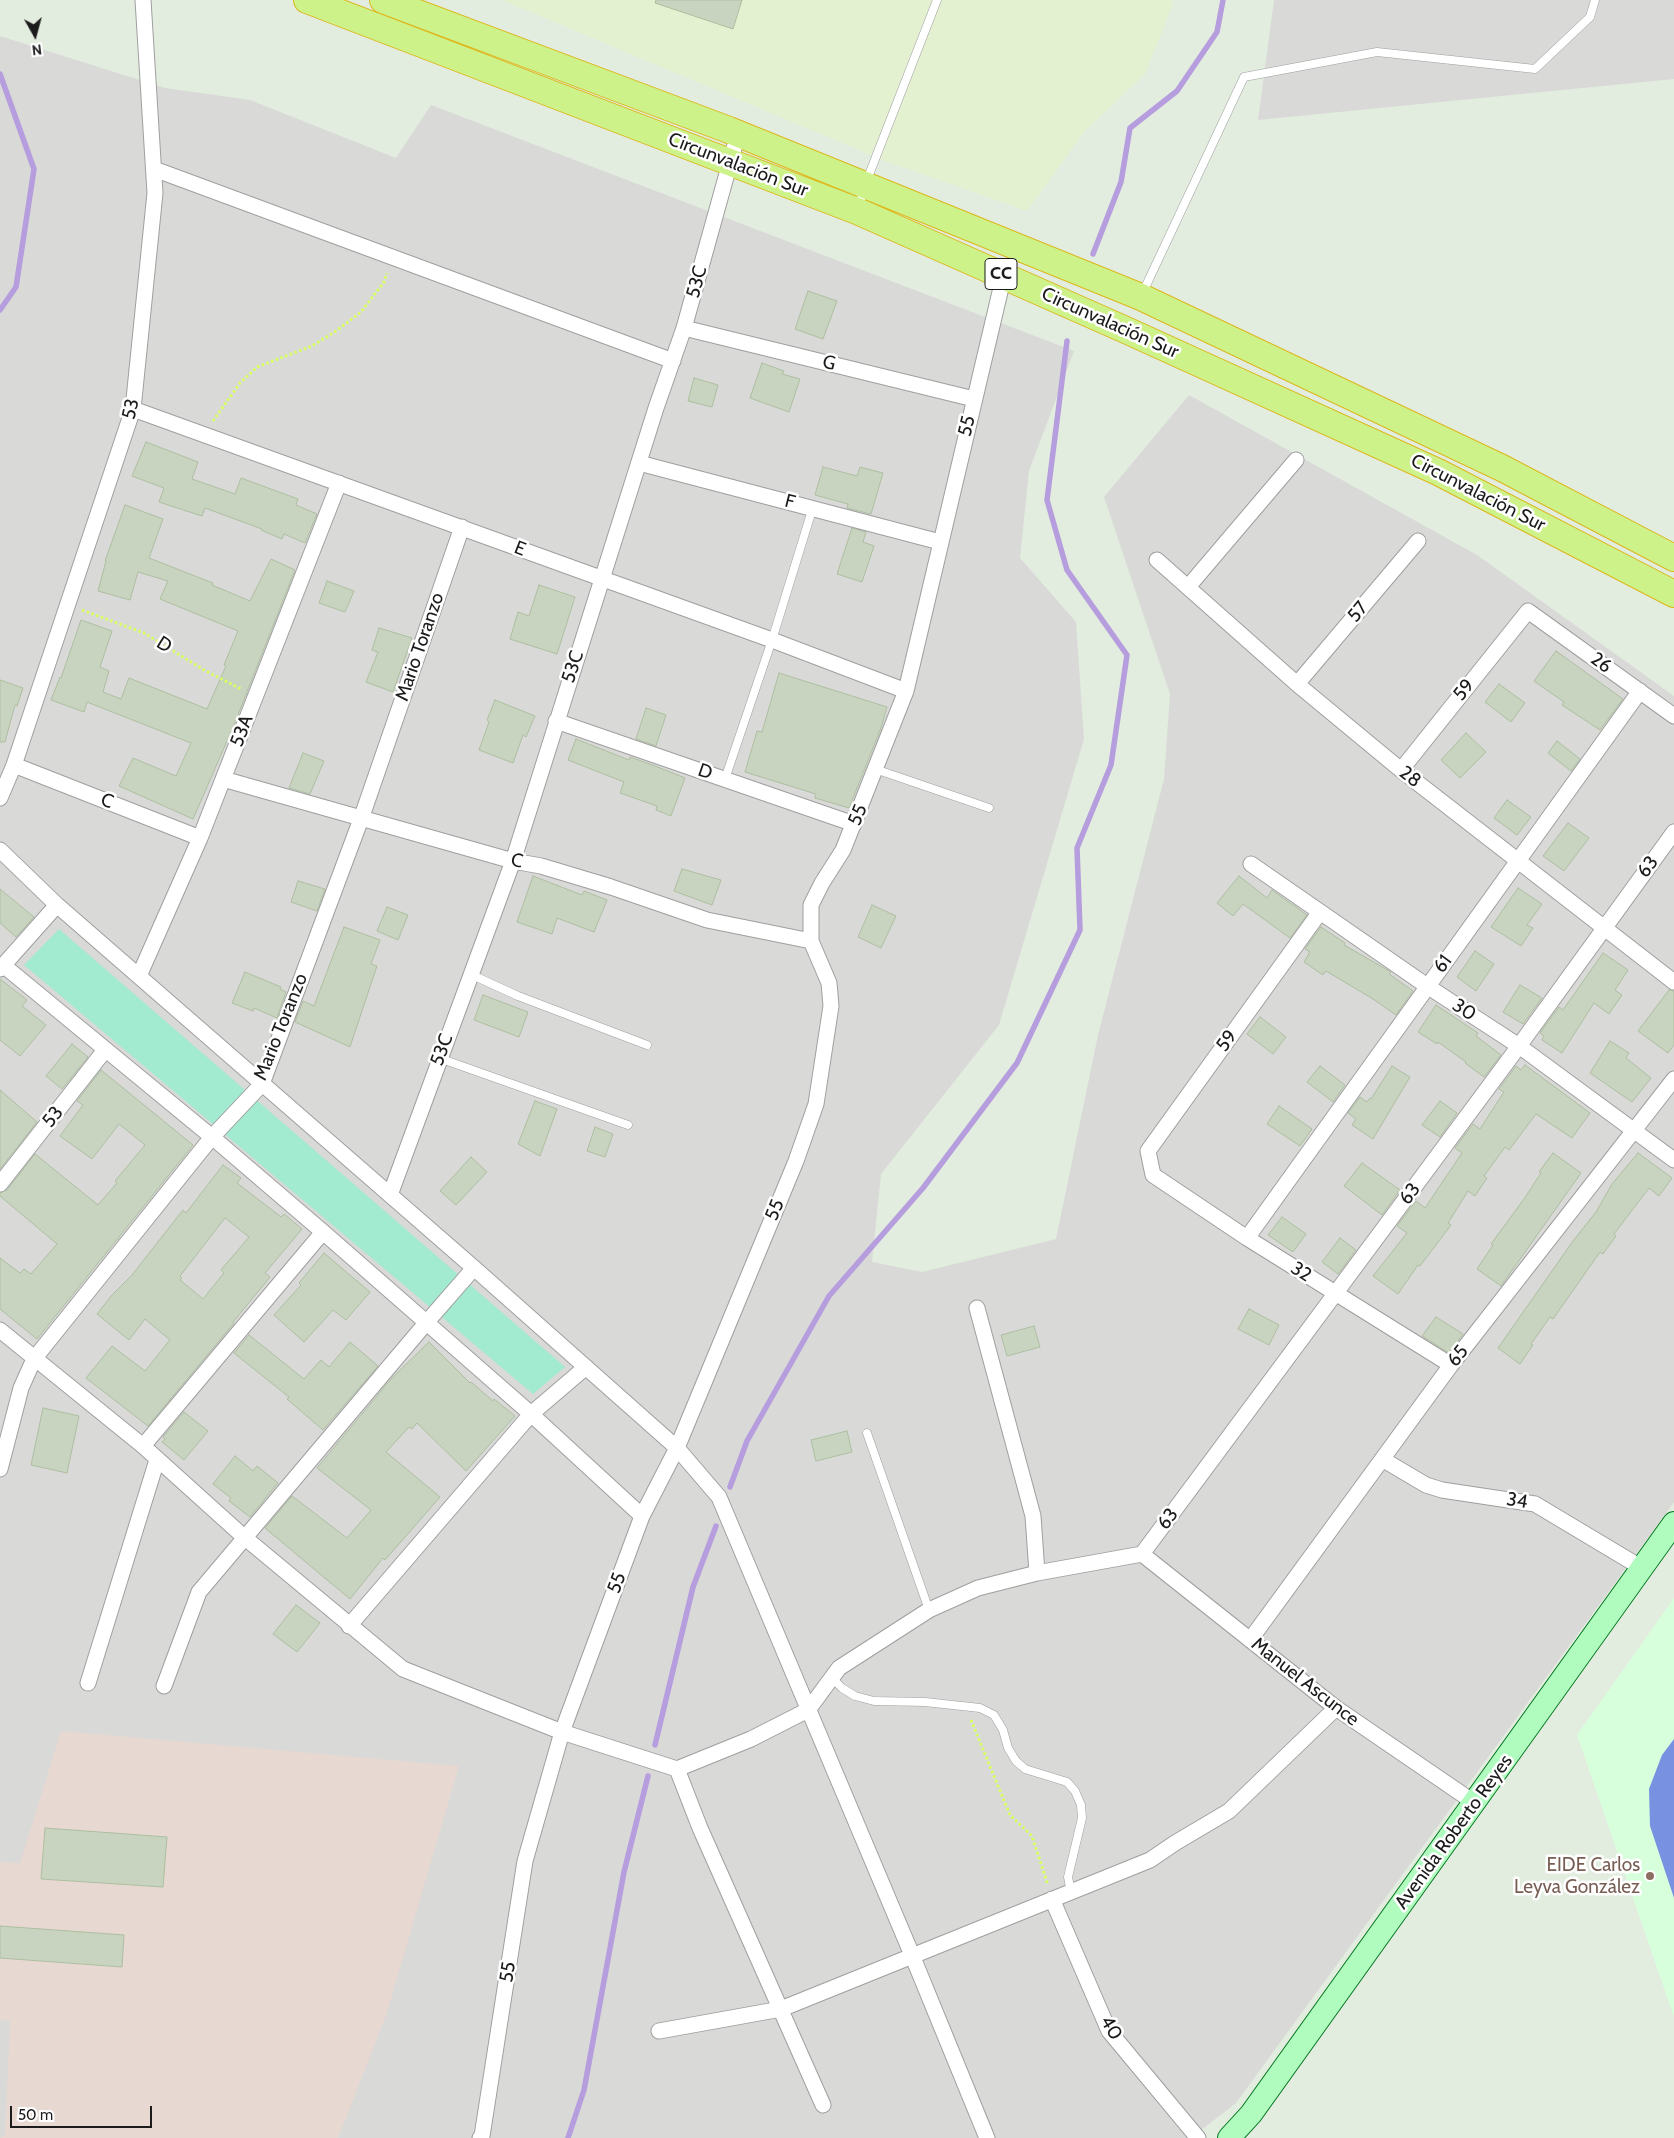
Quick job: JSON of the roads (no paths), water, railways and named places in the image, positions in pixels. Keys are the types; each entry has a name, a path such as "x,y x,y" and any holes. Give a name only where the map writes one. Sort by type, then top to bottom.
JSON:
{"highway":[{"name":"Circunvalación Sur","path":"307,0 857,211 1004,275 1438,472 1674,594"},
{"name":"Circunvalación Sur","path":"383,0 738,134 1141,297 1502,468 1674,558"}],"main road":[{"name":"Avenida Roberto Reyes","path":"1230,2138 1251,2114 1674,1523"}],"street":[{"name":"53","path":"0,798 14,765 133,409 155,193 143,0"},
{"name":"53C","path":"390,1195 513,861 556,721 684,328 738,134"},
{"path":"154,169 672,361"},
{"name":"55","path":"480,2138 482,2136 525,1860 562,1732 642,1516 677,1448 796,1161 816,1104 831,1006 830,984 812,941 811,905 822,883 843,850 906,691 1004,275"},
{"name":"G","path":"684,328 974,399"},
{"name":"E","path":"133,409 339,482 602,580 772,640 906,691"},
{"path":"1188,587 1296,460"},
{"name":"F","path":"639,463 940,542"},
{"name":"53A","path":"139,976 200,838 339,482"},
{"name":"Mario Toranzo","path":"0,1469 21,1388 34,1359 212,1137 262,1084 361,819 462,527"},
{"name":"57","path":"1297,684 1418,541"},
{"name":"28","path":"1157,560 1297,684 1401,770 1674,982"},
{"name":"26","path":"1528,611 1674,716"},
{"name":"59","path":"1401,770 1528,611"},
{"name":"61","path":"1247,1238 1640,691"},
{"name":"D","path":"556,721 854,824"},
{"name":"C","path":"14,765 200,838"},
{"name":"C","path":"223,779 513,861 541,866 611,887 707,920 812,941"},
{"name":"63","path":"1142,1554 1519,1046 1674,832"},
{"path":"0,850 57,905 474,1268 677,1448 719,1497 987,2138"},
{"name":"30","path":"1251,864 1427,986 1519,1046 1674,1160"},
{"path":"57,905 2,967 212,1137 323,1232 531,1414 642,1516"},
{"name":"59","path":"1153,1175 1148,1151 1320,912"},
{"name":"53","path":"0,1184 105,1050"},
{"name":"65","path":"1250,1640 1451,1366 1674,1079"},
{"name":"32","path":"1153,1175 1247,1238 1451,1366"},
{"path":"143,1446 323,1232"},
{"path":"164,1686 199,1592 474,1268"},
{"path":"977,1308 1033,1516 1037,1573"},
{"path":"0,1330 143,1446 244,1537 403,1669 562,1732 677,1768 751,1739 808,1710 839,1668 929,1610 978,1588 1037,1573 1142,1554"},
{"path":"349,1626 531,1414 586,1367"},
{"name":"34","path":"1382,1459 1426,1485 1442,1490 1535,1504 1642,1568"},
{"path":"88,1683 158,1460"},
{"name":"Manuel Ascunce","path":"1142,1554 1336,1708 1475,1803"},
{"path":"659,2031 781,2009 1150,1860 1229,1811 1336,1708"},
{"path":"677,1768 700,1828 823,2105"},
{"name":"40","path":"1052,1899 1110,2031 1198,2138"}],"lane":[{"path":"857,211 937,0"},
{"path":"1141,297 1244,77 1377,52 1535,69 1590,18 1595,0"},
{"path":"725,779 772,640 812,507"},
{"path":"875,769 989,808"},
{"path":"470,974 518,996 647,1045"},
{"path":"439,1058 628,1125"},
{"path":"867,1433 929,1610"},
{"path":"831,1677 842,1688 856,1696 874,1701 925,1702 965,1706 980,1708 994,1715 1003,1730 1008,1748 1016,1761 1025,1769 1067,1782 1075,1790 1081,1805 1082,1818 1068,1877 1071,1892"}],"waterway":[{"path":"1093,254 1121,182 1130,128 1177,91 1217,32 1223,0"},
{"path":"0,74 34,169 16,287 0,310"},
{"path":"730,1487 747,1441 829,1296 923,1188 1017,1063 1080,930 1077,848 1111,765 1127,655 1067,570 1047,500 1067,341"},
{"path":"655,1745 693,1587 716,1526"},
{"path":"568,2138 584,2090 624,1872 648,1776"}],"place":[{"name":"EIDE Carlos Leyva González","path":"1650,1876"}]}
